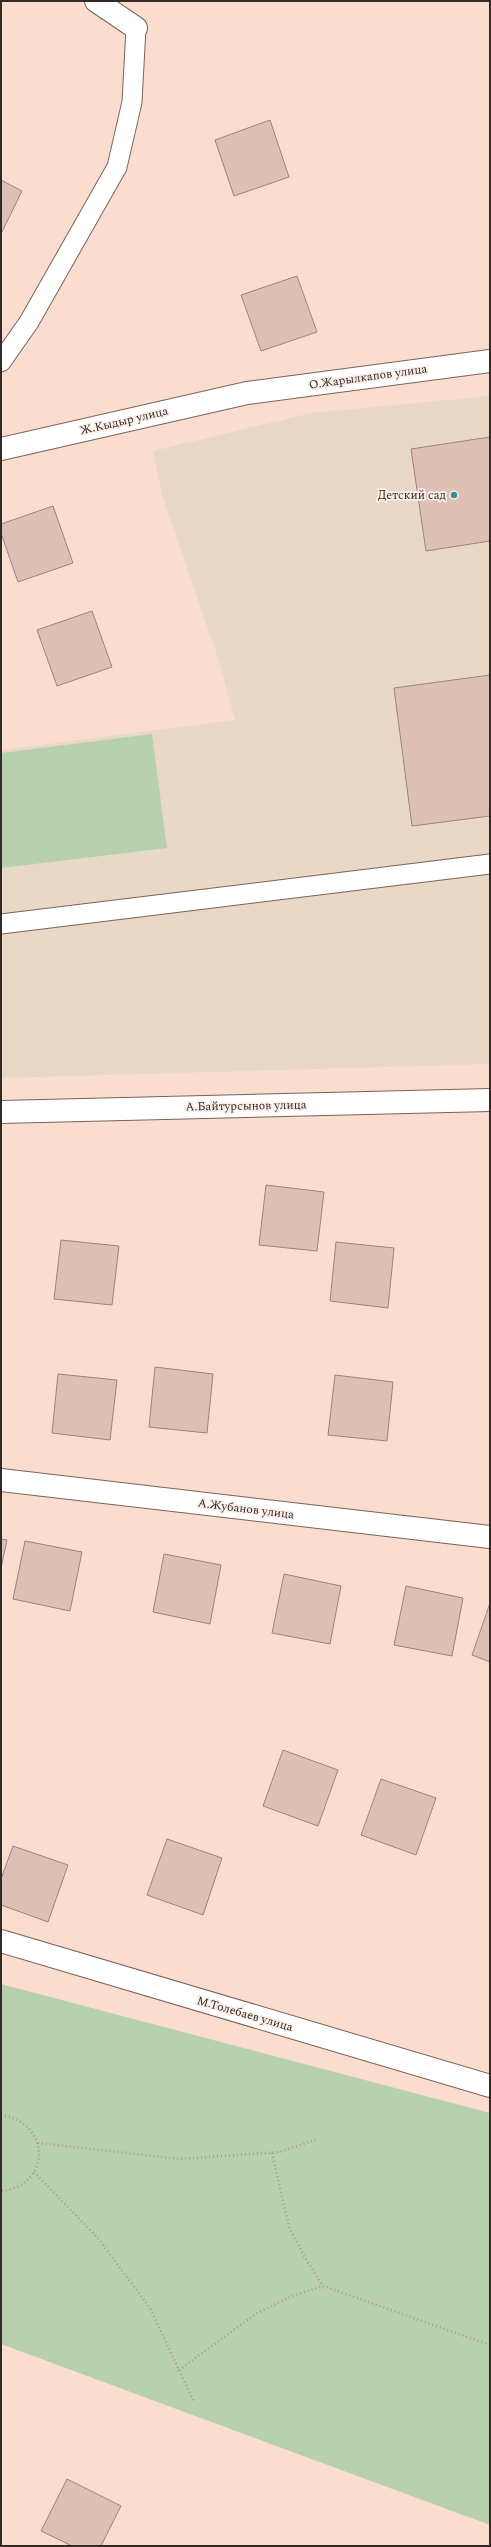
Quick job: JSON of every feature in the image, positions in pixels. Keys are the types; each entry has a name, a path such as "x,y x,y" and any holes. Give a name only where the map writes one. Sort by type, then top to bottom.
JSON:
{"street":[{"path":"96,1 136,28"},
{"name":"О.Жарылкапов улица","path":"246,393 490,361"},
{"name":"Ж.Кыдыр улица","path":"1,449 246,393"},
{"name":"А.Байтурсынов улица","path":"1,1112 490,1100"},
{"name":"А.Жубанов улица","path":"1,1480 490,1537"},
{"name":"М.Толебаев улица","path":"1,1941 490,2086"}],"lane":[{"path":"1,362 29,322 117,167 132,102 136,28"},
{"path":"1,924 490,864"}],"path":[{"path":"1,2115 14,2117 25,2123 33,2132 38,2143 39,2154 34,2172 23,2185 12,2190 1,2191"},
{"path":"38,2143 179,2159 272,2153 318,2139"},
{"path":"272,2153 289,2227 304,2258 323,2286 490,2345"},
{"path":"34,2172 97,2237 150,2308 194,2402"},
{"path":"178,2370 257,2313 290,2297 323,2286"}],"shaded area":[{"path":"490,396 490,1064 1,1078 1,750 235,720 219,661 162,495 153,451 311,413"}],"green space":[{"path":"152,734 167,848 1,868 1,753"},
{"path":"1,1984 490,2113 490,2525 1,2344"}],"building":[{"path":"270,120 289,177 234,196 215,140"},
{"path":"1,180 22,191 1,234"},
{"path":"297,276 317,332 261,351 241,295"},
{"name":"Детский сад","path":"490,437 490,541 426,551 411,449"},
{"path":"53,506 73,563 18,582 1,533 1,524"},
{"path":"92,611 112,667 57,686 37,630"},
{"path":"490,675 490,816 412,826 394,688"},
{"path":"266,1185 324,1192 317,1251 259,1245"},
{"path":"61,1240 119,1246 112,1305 54,1299"},
{"path":"336,1242 394,1248 388,1308 330,1301"},
{"path":"155,1367 213,1374 207,1433 149,1427"},
{"path":"58,1374 117,1380 110,1440 52,1433"},
{"path":"335,1375 393,1382 387,1441 328,1435"},
{"path":"1,1539 7,1540 1,1568"},
{"path":"25,1541 82,1552 70,1611 13,1599"},
{"path":"164,1554 221,1565 210,1624 153,1612"},
{"path":"284,1574 341,1586 330,1644 272,1633"},
{"path":"406,1586 463,1598 452,1656 394,1645"},
{"path":"490,1603 490,1662 472,1655"},
{"path":"283,1750 338,1770 318,1826 263,1806"},
{"path":"381,1779 436,1798 416,1855 361,1835"},
{"path":"167,1839 222,1858 203,1915 147,1895"},
{"path":"13,1846 68,1865 48,1922 1,1905 1,1879"},
{"path":"67,2479 121,2506 101,2546 72,2546 41,2531"}],"place":[{"name":"Детский сад","path":"454,495"}]}
